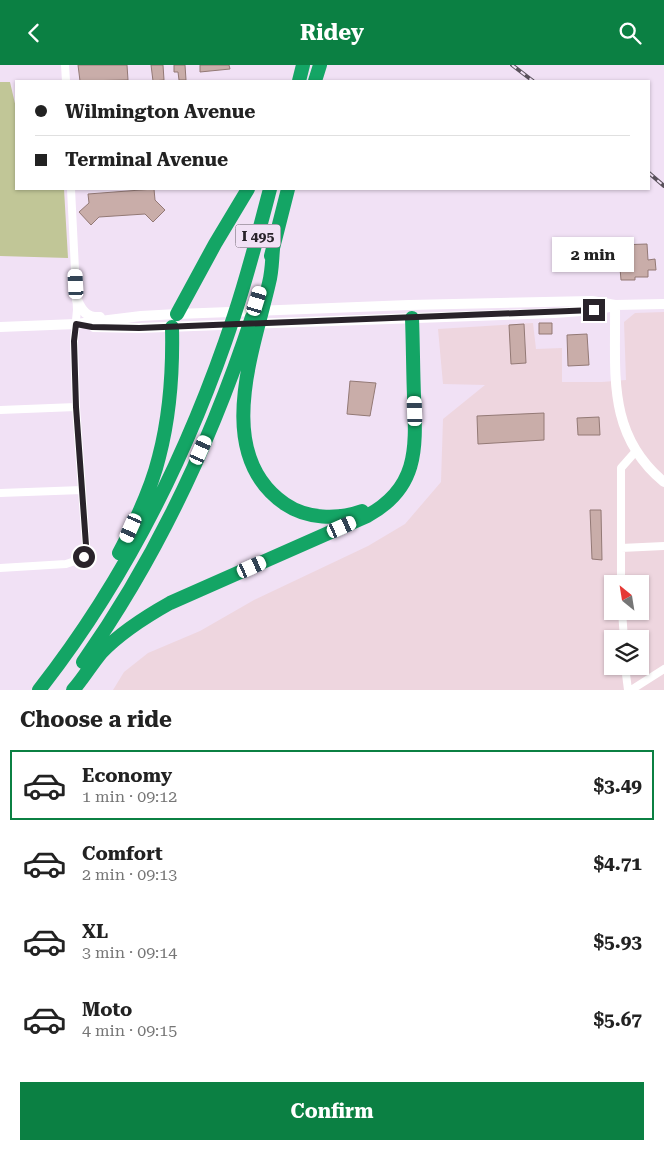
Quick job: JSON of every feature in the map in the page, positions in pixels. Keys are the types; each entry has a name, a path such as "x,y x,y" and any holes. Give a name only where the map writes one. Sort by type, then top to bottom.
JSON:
{"highway":[{"path":"315,80 320,65"},
{"path":"65,655 123,546 147,493 159,458 167,418 175,320 215,244 247,190"},
{"name":"I 495","path":"39,690 65,655 101,600 150,515 174,468 221,354 244,283 270,190"},
{"name":"I 495","path":"64,690 121,604 171,516 246,350 266,282 288,190"},
{"path":"246,350 244,420 249,453 258,474 271,492 296,510 317,516 348,515 368,508 386,494 395,483 405,464 409,435 409,314"},
{"path":"72,690 107,647 145,617 170,603 367,516 384,505 393,496 408,473 415,444 409,314"}],"main road":[{"path":"76,300 82,311 94,318 128,315 175,320 409,314 555,313 594,310 615,305 664,304"},
{"path":"615,305 616,379 618,403 624,428 643,462 664,482"},
{"path":"0,327 76,324 141,316"},
{"path":"76,324 92,327 130,328 175,320"}],"street":[{"path":"65,65 66,80"},
{"path":"0,568 66,564 84,557 86,545 76,407 74,341 76,300 71,190"},
{"path":"0,410 76,407"},
{"path":"621,575 621,468 636,451"},
{"path":"0,493 82,490"},
{"path":"621,548 664,546"},
{"path":"627,675 630,690 664,669"}],"shaded area":[{"path":"664,312 664,690 113,690 124,672 148,653 200,631 254,600 368,546 405,524 441,482 443,419 485,385 443,384 438,329 533,323 536,349 562,348 562,382 602,382 626,380 624,322 635,313"}],"green space":[{"path":"0,82 10,82 15,104 15,190 64,190 68,258 0,256"}],"building":[{"path":"78,65 127,65 128,80 80,80"},
{"path":"151,65 163,65 164,80 153,80"},
{"path":"174,65 185,65 186,80 179,80 178,72 174,72"},
{"path":"200,65 229,65 230,69 200,72"},
{"path":"154,190 155,200 165,210 153,222 145,214 99,217 91,225 79,212 89,203 88,194"},
{"path":"603,240 605,265 583,265 583,257 572,257 571,241"},
{"path":"647,244 648,260 655,259 656,270 648,270 648,277 635,277 635,280 621,280 618,245"},
{"path":"539,323 552,323 552,334 539,334"},
{"path":"524,324 526,363 511,364 509,325"},
{"path":"587,334 589,365 568,366 567,335"},
{"path":"350,381 376,383 370,416 347,414"},
{"path":"544,413 544,440 478,444 477,416"},
{"path":"599,417 600,435 578,435 577,418"},
{"path":"590,510 601,510 602,560 592,559"}],"railway":[{"path":"512,65 532,80"},
{"path":"650,174 664,186"}],"route":[{"path":"84,557 86,545 76,407 74,341 76,324 92,327 139,328 594,310"}]}
